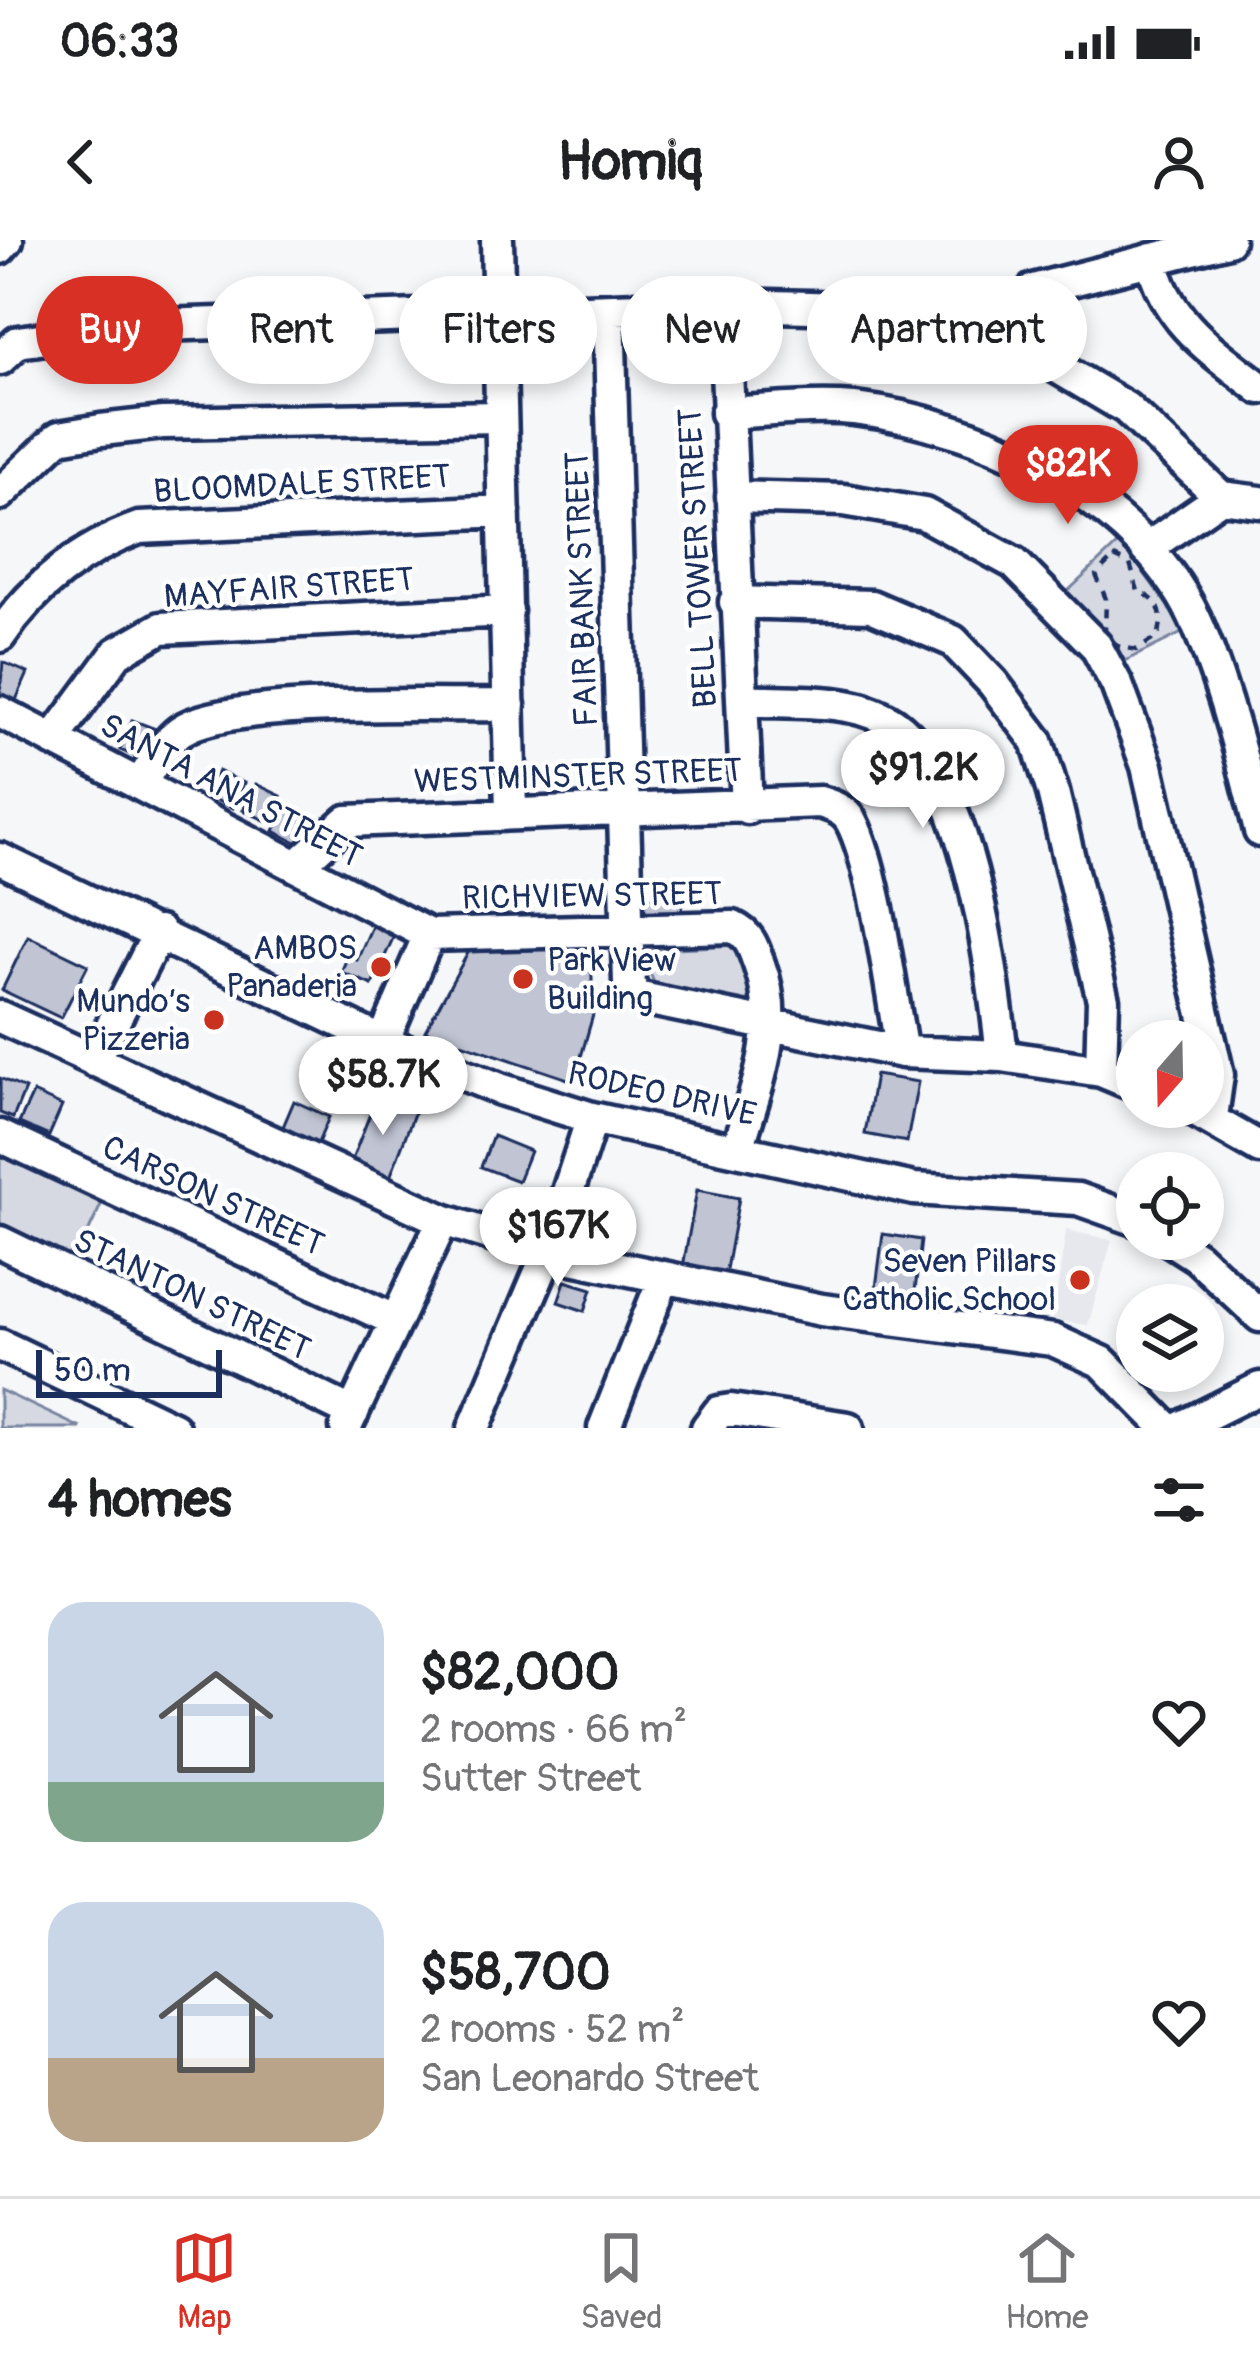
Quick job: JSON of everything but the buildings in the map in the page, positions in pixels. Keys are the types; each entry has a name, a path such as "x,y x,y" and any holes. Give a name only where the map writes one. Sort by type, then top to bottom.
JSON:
{"street":[{"path":"0,248 8,240"},
{"path":"497,240 498,276"},
{"path":"1087,276 1228,240"},
{"path":"1152,259 1159,293 1174,316 1260,388"},
{"path":"597,310 621,309"},
{"name":"FAIR BANK STREET","path":"609,310 629,982 646,1003 772,1028"},
{"path":"0,359 18,342 133,326 399,317"},
{"path":"500,384 511,812"},
{"name":"BELL TOWER STREET","path":"725,384 747,808"},
{"path":"1085,384 1126,408 1221,497 1260,502"},
{"path":"726,413 848,408 940,427 1053,474 1146,549 1199,627 1260,831"},
{"path":"0,494 59,437 101,430 163,423 500,417"},
{"path":"732,497 844,500 924,514 1014,563 1096,646 1117,685 1147,766 1205,1020"},
{"path":"1146,549 1221,497"},
{"name":"BLOOMDALE STREET","path":"0,636 21,605 99,543 139,528 504,511"},
{"path":"734,602 871,606 953,641 993,682 1037,740 1053,792 1103,1000 1101,1071"},
{"name":"MAYFAIR STREET","path":"53,740 118,653 161,628 507,610"},
{"path":"742,700 865,710 905,733 945,789 995,991 1002,1057"},
{"path":"141,782 178,732 208,719 257,712 509,705"},
{"name":"SANTA ANA STREET","path":"0,712 429,935"},
{"name":"WESTMINSTER STREET","path":"297,866 347,821 820,802 838,808 850,820 902,1052"},
{"name":"RODEO DRIVE","path":"0,859 382,1042 500,1089 592,1118 914,1189 1078,1199 1116,1213"},
{"name":"RICHVIEW STREET","path":"429,935 628,927 733,927 743,932 769,989 772,1028 738,1149"},
{"path":"94,1061 159,932"},
{"path":"382,1042 429,935"},
{"path":"0,1017 443,1220 548,1253 822,1310 1053,1340 1102,1362 1167,1428"},
{"path":"772,1028 902,1052 1002,1057 1116,1077"},
{"path":"474,1428 548,1253 592,1118"},
{"path":"1224,1126 1260,1148"},
{"name":"CARSON STREET","path":"0,1136 396,1321"},
{"path":"350,1420 443,1220"},
{"name":"STANTON STREET","path":"0,1242 350,1420"},
{"path":"1200,1260 1260,1316"},
{"path":"606,1427 663,1280"},
{"path":"0,1345 173,1428"},
{"path":"1180,1428 1260,1388"},
{"path":"707,1428 719,1412 731,1411 848,1428"}],"path":[{"path":"1114,557 1130,564 1138,591 1156,601 1162,623 1148,645 1124,649 1109,639 1106,599 1096,575 1105,562 1114,557"}],"shaded area":[{"path":"1121,541 1186,631 1119,664 1066,593"},
{"path":"741,945 751,968 750,1011 656,988 649,970 653,949"},
{"path":"5,1146 106,1194 75,1261 0,1226 0,1157"},
{"name":"Seven Pillars Catholic School","path":"1066,1230 1112,1240 1088,1325 1053,1320"},
{"path":"0,1390 81,1428 0,1428"}],"place":[{"name":"AMBOS Panaderia","path":"381,967"},
{"name":"Park View Building","path":"523,979"},
{"name":"Mundo’s Pizzeria","path":"214,1020"},
{"name":"Seven Pillars Catholic School","path":"1080,1280"}]}
